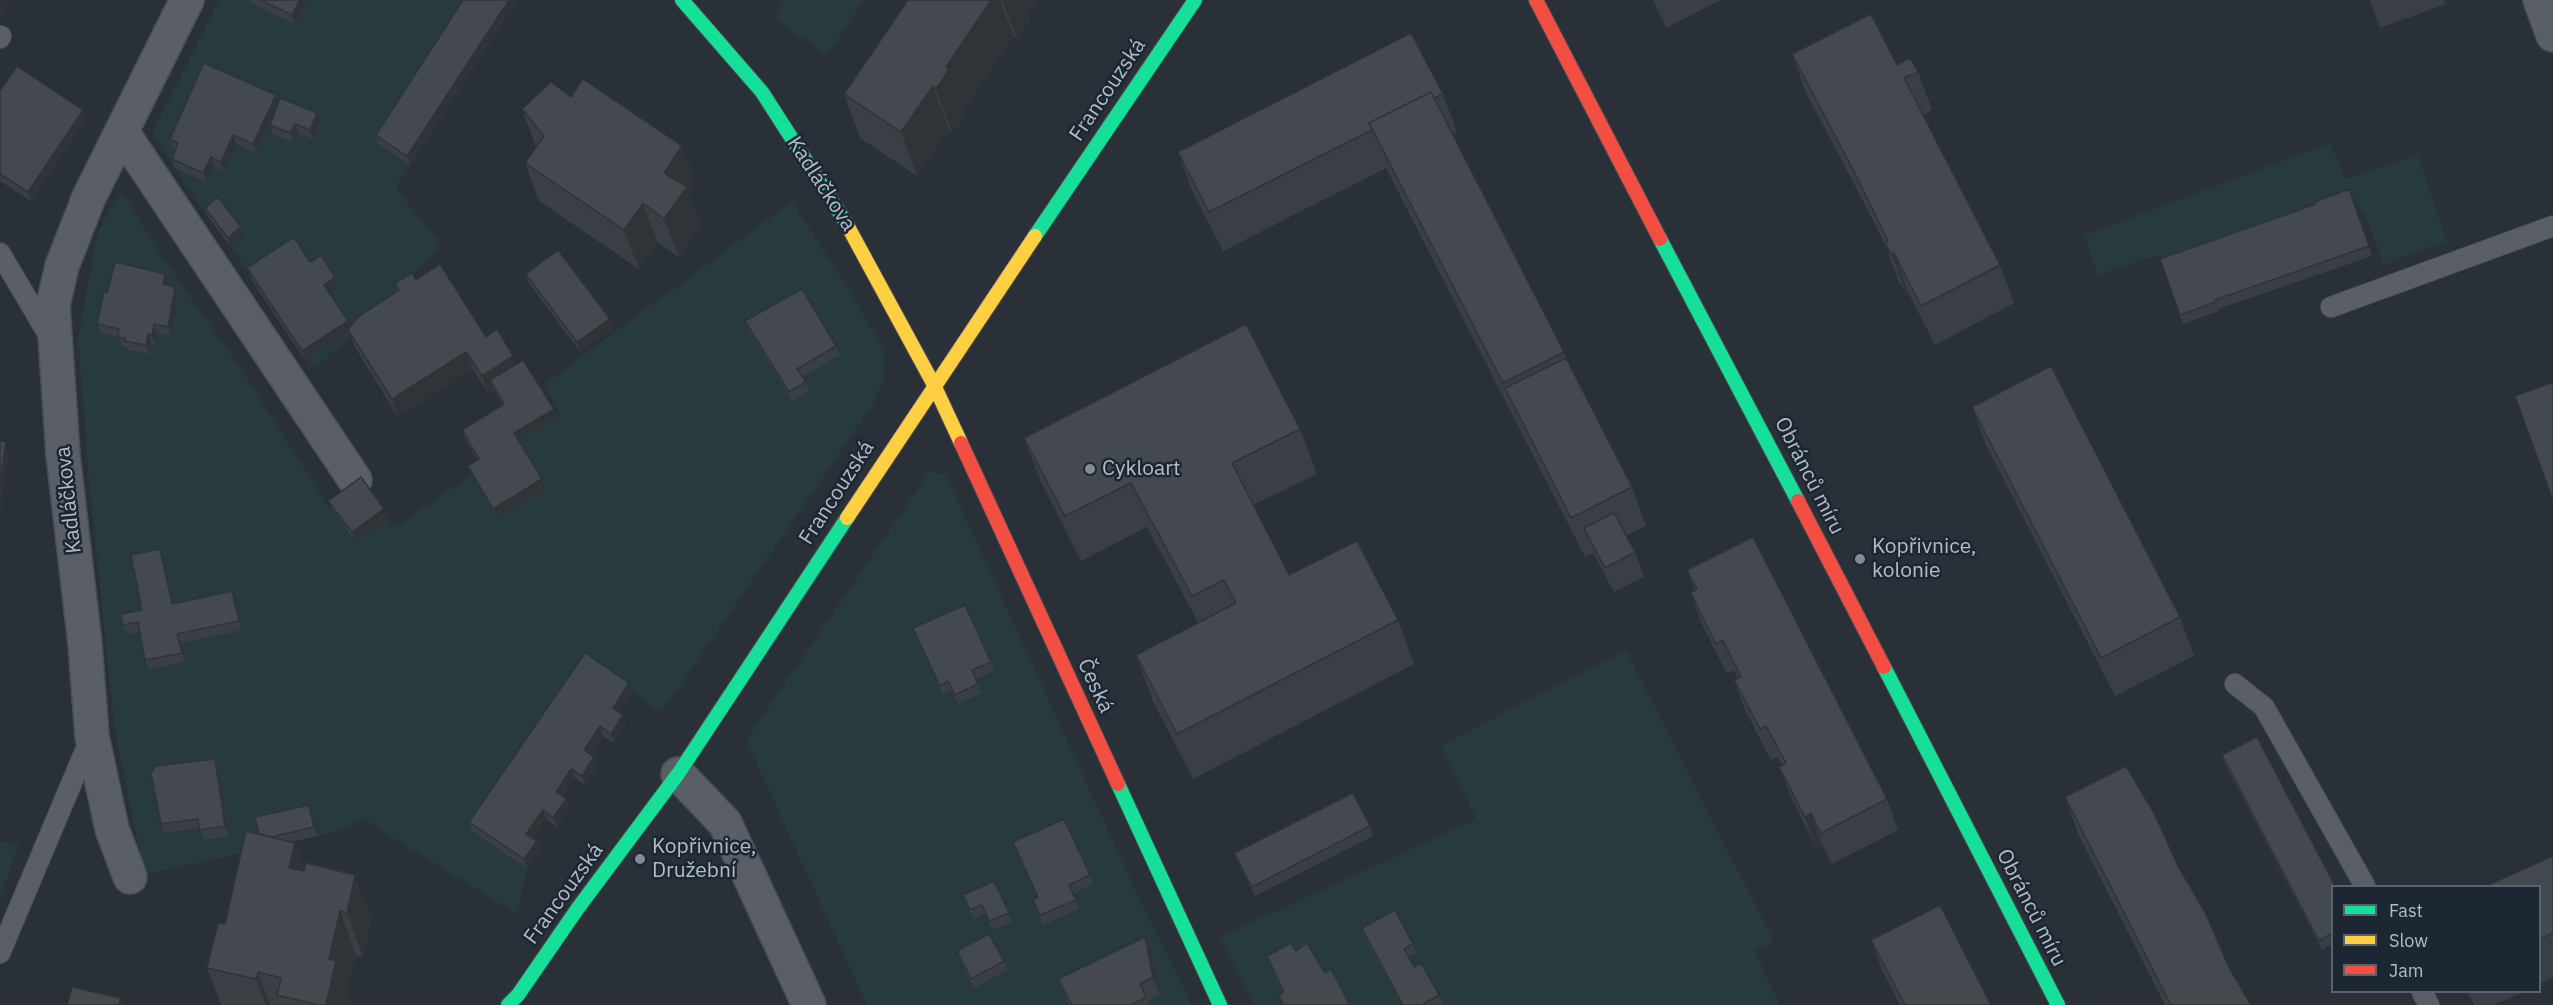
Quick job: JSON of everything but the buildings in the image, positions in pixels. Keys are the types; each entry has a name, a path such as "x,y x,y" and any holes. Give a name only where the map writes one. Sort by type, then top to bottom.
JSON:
{"street":[{"name":"Kadláčkova","path":"130,877 112,829 92,736 85,644 63,455 53,305 62,266 89,196 187,0"},
{"name":"Kadláčkova","path":"682,0 762,92 855,237 934,385"},
{"name":"Francouzská","path":"508,1005 518,995 578,908 678,774 934,385 1195,0"},
{"name":"Obránců míru","path":"1536,0 1603,133 1738,384 2058,1005"},
{"path":"2540,0 2553,35"},
{"path":"122,132 355,480"},
{"name":"Česká","path":"934,385 1220,1005"},
{"path":"678,774 724,823 809,1005"}],"lane":[{"path":"2331,307 2553,226"},
{"path":"0,253 55,345"},
{"path":"2235,684 2264,707 2364,885"},
{"path":"0,953 92,736"}],"green space":[{"path":"219,0 472,0 379,144 410,165 396,188 441,245 357,330 314,369 307,359 305,360 152,133"},
{"path":"785,0 864,0 827,55 773,18"},
{"path":"2331,143 2345,179 2418,155 2447,241 2383,265 2368,221 2352,198 2163,268 2157,255 2098,275 2084,235"},
{"path":"120,195 126,198 162,256 241,369 331,510 355,541 387,518 394,528 472,475 497,518 517,442 561,416 544,384 792,202 842,278 885,352 884,378 874,403 662,712 588,663 473,831 527,869 519,909 515,913 363,819 335,832 144,875 115,731 89,480 78,339 97,236 108,210"},
{"path":"930,471 946,475 1140,900 1192,1005 867,1005 746,740"},
{"path":"1626,650 1774,941 1755,951 1780,1005 1254,1005 1220,937 1476,819 1441,745"},
{"path":"0,842 19,844 0,896"}],"traffic: fast":[{"path":"682,0 762,92 846,223"},
{"path":"1035,236 1195,0"},
{"path":"1660,239 1798,501"},
{"path":"508,1005 518,995 578,908 678,774 847,518"},
{"path":"1884,667 2058,1005"},
{"path":"1118,784 1220,1005"}],"traffic: slow":[{"path":"846,223 934,385 961,443"},
{"path":"847,518 1035,236"}],"traffic: jam":[{"path":"1536,0 1660,239"},
{"path":"961,443 1118,784"},
{"path":"1798,501 1884,667"}],"place":[{"name":"Cykloart","path":"1090,469"},
{"name":"Kopřivnice, kolonie","path":"1860,559"},
{"name":"Kopřivnice, Družební","path":"640,859"}]}
